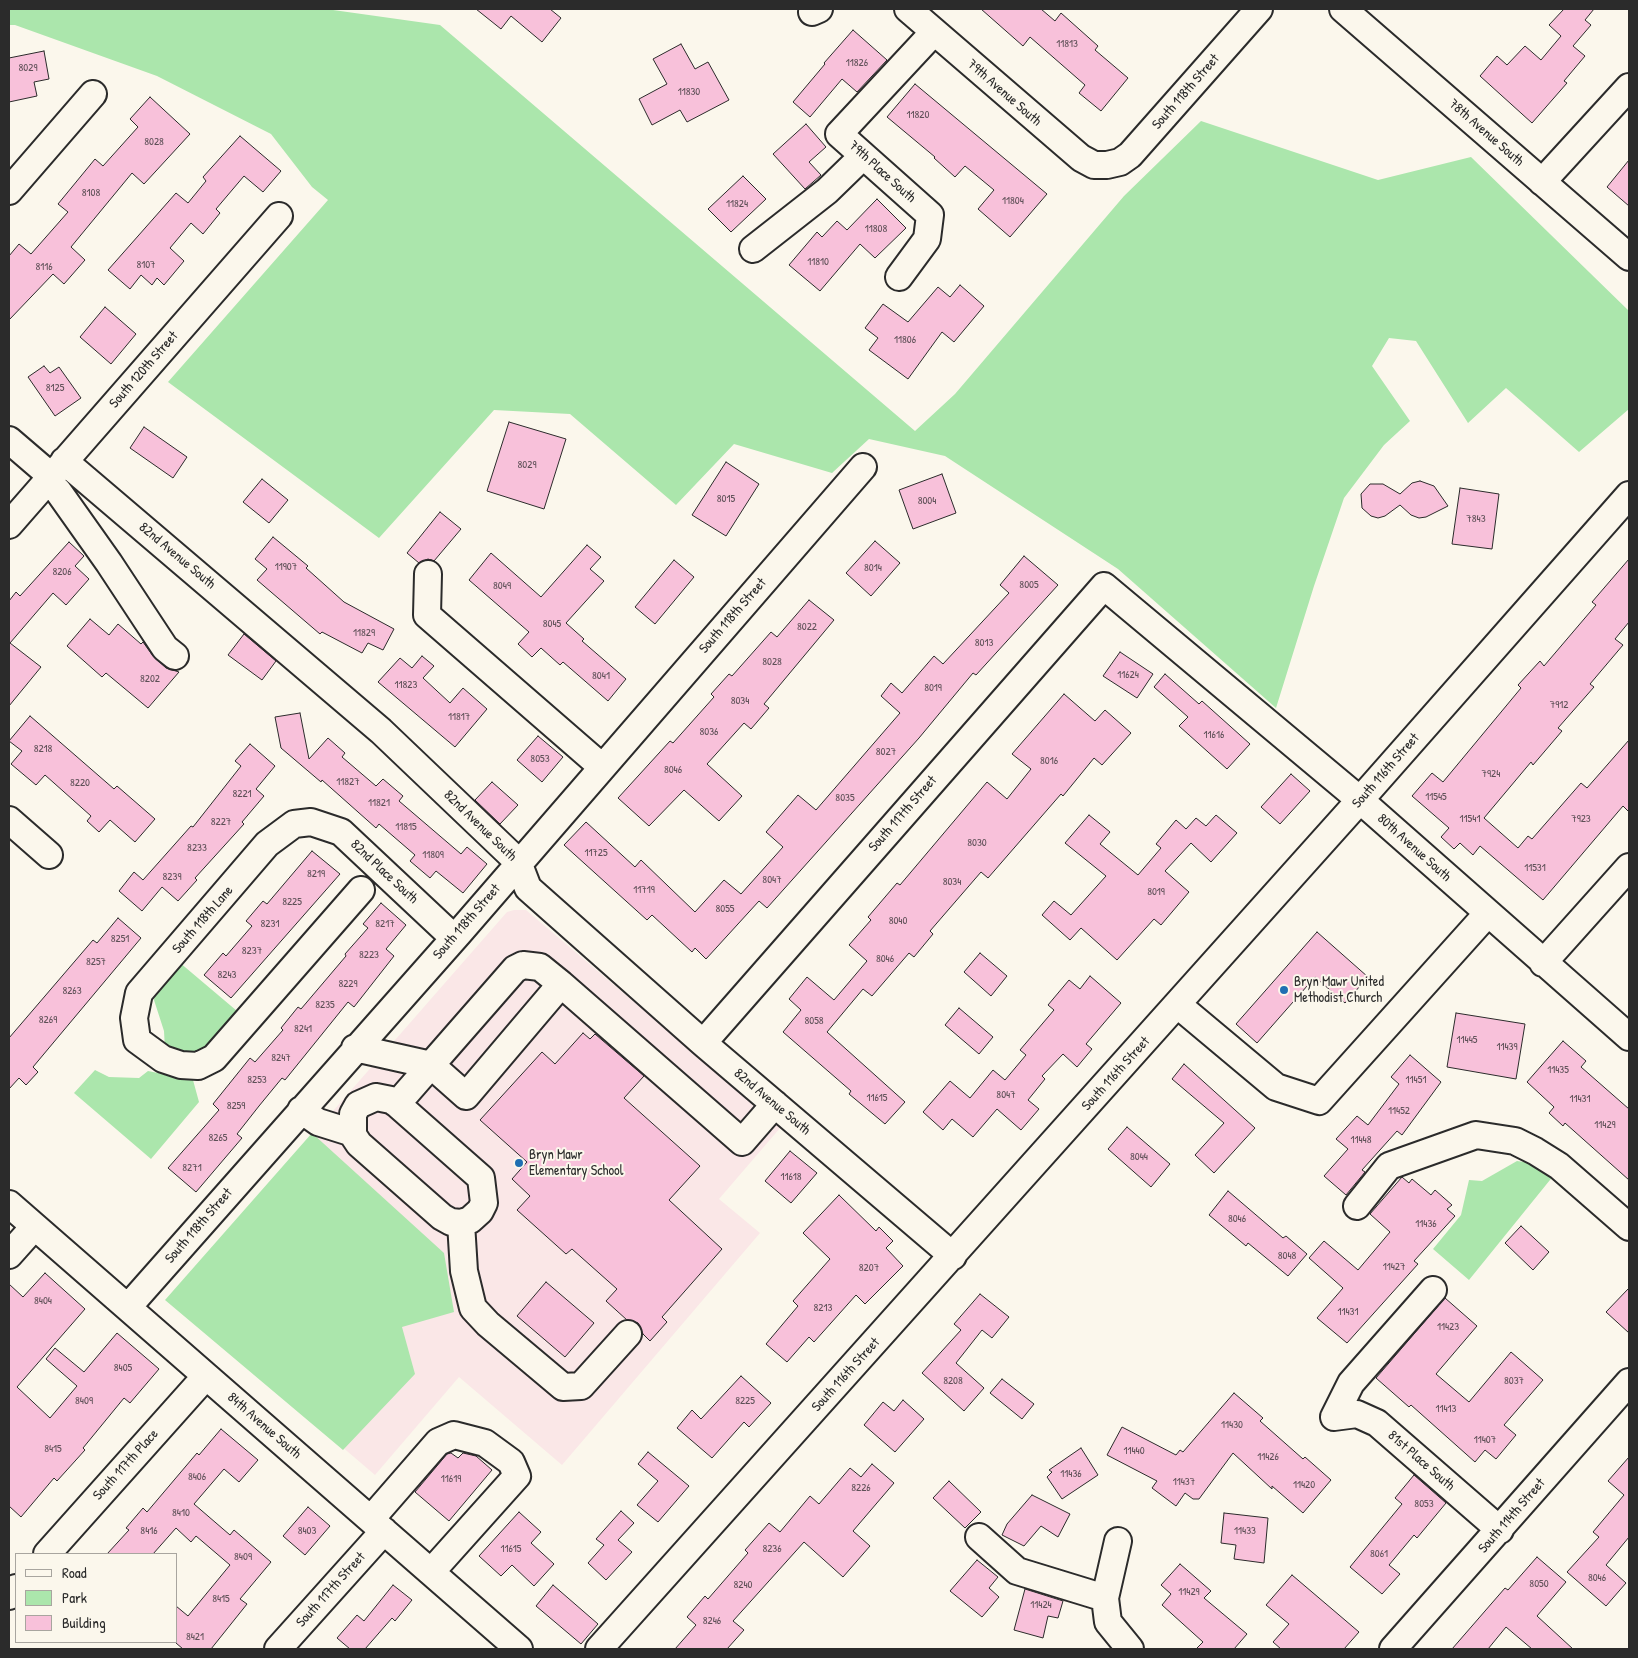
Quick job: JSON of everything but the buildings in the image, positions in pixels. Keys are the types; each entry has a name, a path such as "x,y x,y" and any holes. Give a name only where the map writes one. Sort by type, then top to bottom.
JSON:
{"street":[{"name":"79th Avenue South","path":"908,9 1081,158 1094,165 1107,165"},
{"name":"South 118th Street","path":"1107,165 1120,162 1130,155 1259,9"},
{"name":"78th Avenue South","path":"1343,9 1629,257"},
{"name":"79th Place South","path":"898,277 926,239 930,215 839,134 934,32"},
{"path":"1542,182 1629,87"},
{"path":"9,191 93,94"},
{"path":"753,249 827,191 863,156"},
{"name":"South 120th Street","path":"9,524 279,216"},
{"name":"82nd Avenue South","path":"9,440 54,473 374,724 518,862 528,888 703,1043 954,1256"},
{"name":"South 118th Street","path":"128,1307 454,938 863,466"},
{"path":"54,473 58,491 109,563 165,648 175,656"},
{"name":"South 116th Street","path":"599,1649 954,1256 1629,495"},
{"path":"428,574 427,614 602,767"},
{"name":"80th Avenue South","path":"1104,586 1360,800 1629,1037"},
{"name":"South 117th Street","path":"703,1043 1104,586"},
{"path":"9,820 49,855"},
{"name":"82nd Place South","path":"305,822 323,824 341,832 454,938"},
{"name":"South 118th Lane","path":"305,822 294,824 267,844 139,994 134,1018 137,1040 163,1059 181,1065 198,1066 214,1058 360,890"},
{"path":"1543,963 1629,867"},
{"path":"1178,1005 1276,1087 1319,1101 1488,913"},
{"path":"397,1104 515,969 523,965 540,967 742,1142 775,1104"},
{"path":"355,1048 431,1065 466,1096 561,984"},
{"path":"328,1080 358,1105"},
{"path":"376,1096 397,1104 481,1178 484,1203 480,1212 470,1220 461,1223 451,1222 442,1217 359,1144 353,1133 353,1114 358,1105 376,1096"},
{"path":"301,1110 318,1122 353,1133"},
{"path":"1356,1206 1389,1166 1476,1135 1515,1141 1535,1151 1559,1166 1629,1227"},
{"name":"84th Avenue South","path":"9,1204 519,1649"},
{"path":"461,1223 464,1270 473,1308 488,1324 563,1386 581,1386 628,1334"},
{"path":"9,1255 34,1227"},
{"name":"81st Place South","path":"1433,1290 1351,1383 1334,1417 1357,1414 1377,1423 1500,1530"},
{"name":"South 117th Place","path":"48,1553 206,1376"},
{"name":"South 114th Street","path":"1406,1645 1500,1530 1629,1382"},
{"name":"South 117th Street","path":"278,1649 377,1525 438,1442 454,1435 485,1443 511,1462 517,1476 431,1572"},
{"path":"979,1537 1017,1572 1105,1598"},
{"path":"1118,1541 1105,1598 1108,1622 1130,1649"}],"shaded area":[{"name":"Bryn Mawr Elementary School","path":"526,910 781,1127 719,1199 760,1233 562,1465 459,1377 375,1475 182,1310 179,1287 507,912"}],"green space":[{"path":"9,9 326,9 440,25 915,431 955,394 1124,196 1201,121 1378,180 1471,157 1629,311 1629,409 1579,452 1506,388 1468,423 1416,341 1389,338 1372,366 1410,421 1384,445 1344,498 1276,708 1118,569 945,456 869,439 832,473 734,444 676,505 570,414 494,410 379,538 168,382 328,200 312,187 271,134 157,76 15,25 9,25"},
{"path":"179,962 237,1011 208,1047 190,1055 165,1050 164,1031 154,1000 155,992"},
{"path":"95,1070 109,1077 139,1078 148,1071 193,1080 199,1102 151,1159 74,1093"},
{"path":"312,1133 444,1253 454,1312 402,1327 415,1374 343,1450 165,1300"},
{"path":"1517,1161 1531,1163 1554,1175 1469,1280 1433,1249 1461,1215 1469,1180 1482,1181"}],"place":[{"name":"Bryn Mawr United Methodist Church","path":"1284,990"},
{"name":"Bryn Mawr Elementary School","path":"519,1163"}]}
